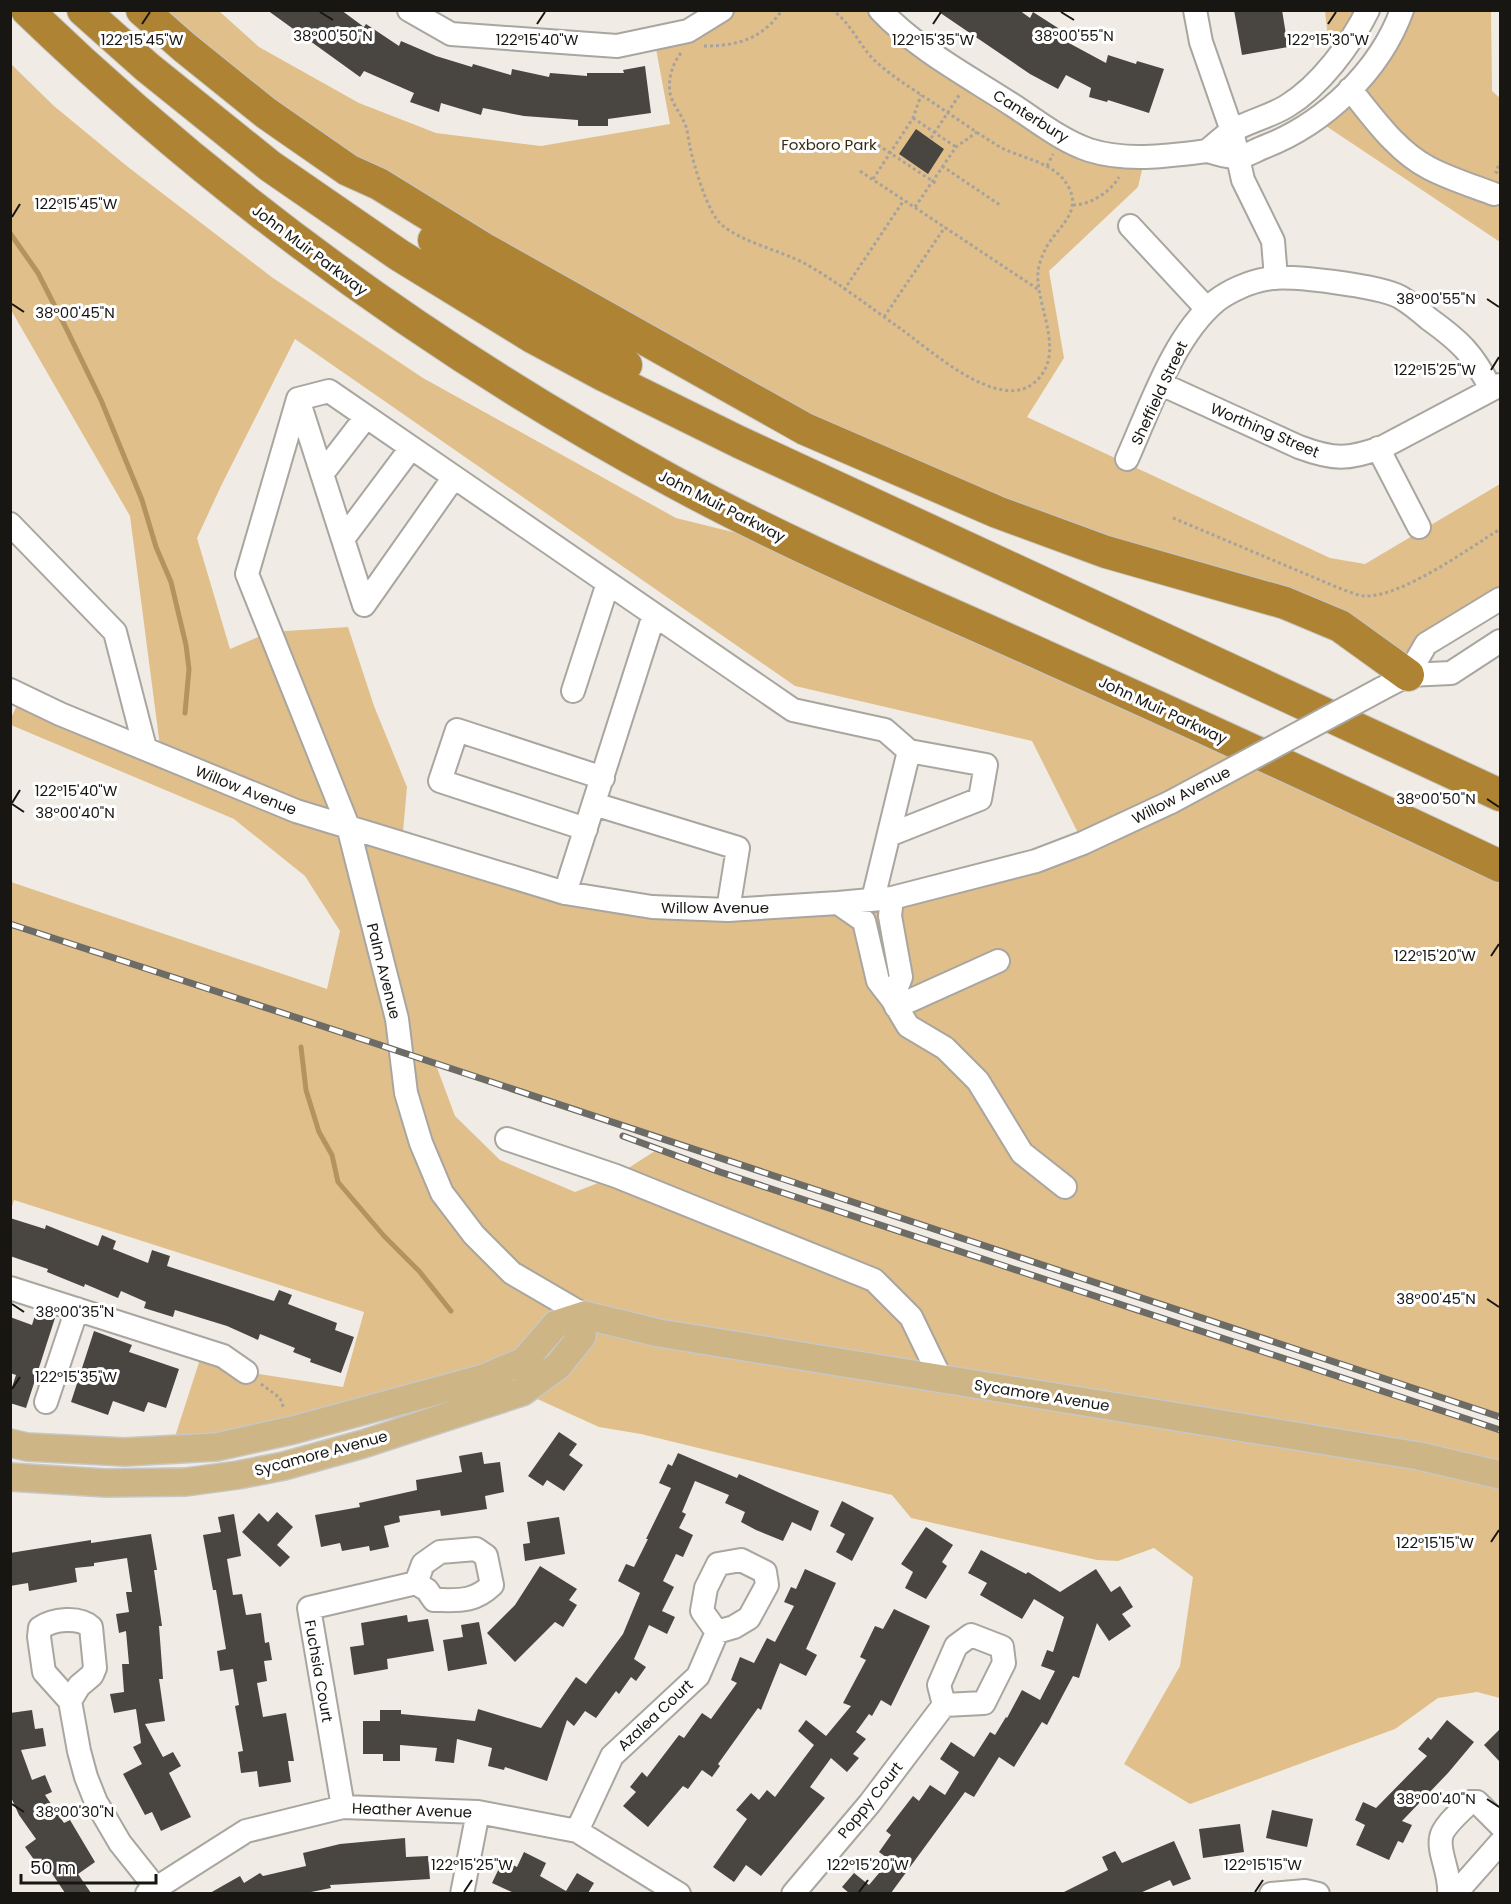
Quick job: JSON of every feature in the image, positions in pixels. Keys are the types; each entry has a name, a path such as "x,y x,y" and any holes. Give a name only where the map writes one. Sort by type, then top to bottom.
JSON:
{"highway":[{"name":"John Muir Parkway","path":"27,10 166,137 295,240 466,360 608,445 685,488 814,552 1202,727 1500,866"},
{"path":"83,10 147,67 270,166 334,212 418,267 534,338 603,375 814,477 1500,795"},
{"path":"142,10 266,113 348,170 379,184 506,261 806,429 998,512 1096,548 1285,603 1340,626 1394,682"},
{"path":"348,170 370,194 517,300 814,477"}],"main road":[{"name":"Sycamore Avenue","path":"10,1477 106,1483 186,1482 284,1466 363,1444 522,1392 558,1366 582,1336 584,1315"},
{"name":"Sycamore Avenue","path":"10,1443 27,1447 125,1452 216,1447 292,1430 484,1378 524,1361 556,1324 584,1315 659,1333 1419,1456 1500,1475"}],"street":[{"path":"410,10 451,34 617,46 688,31 722,10"},
{"name":"Canterbury","path":"880,10 917,44 1062,138 1089,150 1130,157 1207,151 1238,158"},
{"path":"1195,10 1205,53 1232,131 1242,180 1273,241 1276,278"},
{"path":"1207,151 1232,131 1266,118 1290,104 1312,85 1347,46 1368,10"},
{"path":"1238,158 1294,134 1317,120 1371,66 1399,20 1402,10"},
{"path":"1350,89 1388,134 1415,159 1429,168 1494,194"},
{"path":"1130,226 1207,309"},
{"name":"Sheffield Street","path":"1127,459 1180,344 1207,309 1218,299 1265,279 1300,279 1389,292 1401,298 1464,346 1496,387"},
{"name":"Worthing Street","path":"1161,384 1318,454 1337,458 1378,448 1496,387"},
{"path":"454,477 364,605 298,399 329,391 366,417 411,447 792,710 885,730 909,751 986,765 980,799 889,835"},
{"name":"Palm Avenue","path":"298,399 247,574 348,826 397,1020 406,1093 421,1143 442,1193 474,1235 512,1273 584,1315"},
{"path":"322,474 366,417"},
{"path":"343,540 411,447"},
{"path":"1378,448 1419,527"},
{"path":"10,524 114,632 145,748"},
{"path":"573,691 608,583"},
{"path":"1394,682 1426,644 1500,599"},
{"path":"565,893 654,615"},
{"name":"Willow Avenue","path":"10,690 60,714 296,811 565,893 652,907 728,910 883,898 1036,861 1083,843 1171,802 1394,682 1451,673 1500,641"},
{"path":"586,829 440,781 456,730 603,778"},
{"path":"894,1003 901,977 890,916 883,898 889,835 909,751"},
{"path":"594,804 738,848 728,910"},
{"path":"838,903 864,921 878,981 908,1026 945,1048 978,1082 1022,1153 1065,1186"},
{"path":"894,1003 998,961"},
{"path":"507,1139 616,1176 874,1280 911,1317 941,1379"},
{"path":"10,1288 223,1356 246,1372"},
{"path":"45,1402 77,1309"},
{"name":"Fuchsia Court","path":"343,1807 309,1608 416,1582"},
{"name":"Azalea Court","path":"577,1831 612,1756 698,1676 717,1632"},
{"path":"70,1701 79,1751 96,1802 120,1844 151,1890"},
{"name":"Poppy Court","path":"793,1893 870,1803 944,1704"},
{"path":"1449,1893 1449,1878 1440,1838 1444,1830 1470,1802 1477,1802 1500,1825"},
{"name":"Heather Avenue","path":"151,1890 246,1831 343,1807 478,1812 577,1831 680,1893"},
{"path":"462,1893 478,1812"},
{"path":"1455,1893 1500,1843"},
{"path":"1271,1893 1305,1891 1318,1893"}],"path":[{"path":"697,46 719,46 748,39 765,29 783,10"},
{"path":"688,48 680,54 670,73 670,93 685,124 695,168 711,212 722,226 805,264 961,372 1001,389 1017,391 1033,385 1048,362 1050,340 1039,290 1038,279 1042,257 1047,245 1067,219 1072,205 1070,189 1053,170 1040,162 1006,151 921,95 872,58 845,21 832,10"},
{"path":"932,138 971,78"},
{"path":"873,179 913,118 921,95"},
{"path":"913,118 957,147"},
{"path":"915,207 957,147 977,132"},
{"path":"878,145 937,184"},
{"path":"1072,205 1085,204 1114,185 1130,157"},
{"path":"942,166 1000,205"},
{"path":"860,171 1039,290"},
{"path":"844,290 904,200"},
{"path":"884,317 945,227"},
{"path":"1173,518 1339,588 1367,596 1385,593 1408,583 1500,529"},
{"path":"246,1372 280,1398 292,1430"}],"green space":[{"name":"Foxboro Park","path":"142,11 219,11 259,47 359,103 436,133 541,146 670,124 654,38 722,11 880,11 1062,138 1145,157 1138,187 1049,271 1064,358 1027,417 1330,558 1365,564 1500,484 1500,599 1426,644 1408,675 1340,626 997,512 486,250"},
{"path":"1325,11 1368,11 1331,66"},
{"path":"1402,11 1491,11 1492,91 1500,98 1500,242 1317,120"},
{"path":"11,64 54,106 128,167 273,278 423,378 676,518 814,552 1263,764 1500,869 1500,1417 436,1065 455,1116 500,1160 575,1192 616,1176 658,1149 720,1172 1500,1430 1500,1698 1477,1692 1438,1698 1395,1729 1190,1804 1124,1764 1180,1666 1193,1577 1154,1548 1118,1561 1097,1560 911,1518 892,1495 641,1434 599,1427 522,1392 584,1315 524,1361 171,1449 203,1350 246,1372 343,1387 364,1312 14,1200 11,1210 11,882 327,989 340,931 305,876 234,819 11,725 11,718 22,695 161,754 130,516 11,310","holes":["295,339 795,686 1032,741 1083,843 838,903 565,893 402,843 407,787 374,706 348,627 270,632 230,649 197,538"]}],"building":[{"path":"267,10 341,10 364,27 366,24 399,46 401,41 436,56 472,67 473,64 511,75 512,69 549,77 550,73 587,76 587,73 624,73 623,70 645,66 651,113 608,119 608,126 578,126 578,120 524,116 483,108 481,115 441,103 439,112 410,102 414,93 364,71 360,77"},
{"path":"936,10 1019,10 1030,18 1033,12 1058,28 1054,35 1106,63 1108,55 1136,64 1137,61 1164,69 1149,113 1108,100 1107,102 1089,97 1091,88 1066,75 1058,89 1030,74"},
{"path":"1234,10 1282,10 1288,47 1242,55"},
{"path":"916,129 944,149 928,174 899,154"},
{"path":"10,1218 45,1229 46,1225 98,1246 102,1235 116,1241 113,1249 148,1263 152,1250 170,1256 167,1266 274,1301 279,1290 292,1295 288,1304 337,1323 335,1330 354,1337 341,1373 310,1362 311,1359 293,1352 295,1348 260,1334 258,1340 227,1326 175,1310 173,1317 144,1308 146,1302 121,1291 118,1298 85,1284 84,1287 47,1272 48,1269 10,1256"},
{"path":"36,1312 55,1318 26,1408 10,1403 10,1393 16,1375 10,1373 10,1317 32,1325"},
{"path":"94,1331 132,1345 129,1352 179,1369 166,1408 148,1402 144,1412 113,1401 108,1415 71,1402"},
{"path":"559,1432 577,1444 569,1455 583,1465 564,1491 547,1480 543,1486 528,1476"},
{"path":"482,1452 484,1464 500,1462 504,1492 485,1496 487,1509 441,1516 440,1510 399,1516 400,1522 384,1526 389,1547 370,1551 369,1546 342,1551 340,1543 321,1547 315,1515 360,1507 359,1503 417,1490 416,1480 462,1472 459,1456"},
{"path":"678,1453 737,1478 739,1474 819,1511 811,1531 792,1522 783,1541 756,1530 741,1522 745,1512 725,1503 729,1495 695,1481 682,1512 686,1514 679,1528 693,1535 683,1557 676,1554 663,1581 674,1587 662,1611 675,1617 667,1634 649,1625 634,1659 646,1667 636,1681 631,1677 619,1694 616,1691 596,1718 585,1711 574,1726 567,1720 547,1781 505,1767 504,1770 488,1766 492,1748 457,1739 454,1763 435,1761 437,1748 400,1745 400,1761 383,1761 383,1754 363,1754 363,1721 380,1721 380,1710 401,1710 401,1714 475,1721 478,1709 541,1728 576,1677 586,1684 623,1634 640,1593 618,1581 626,1564 634,1567 648,1539 646,1539 671,1488 659,1483 668,1464 672,1466"},
{"path":"842,1501 874,1518 852,1561 836,1552 845,1534 830,1526"},
{"path":"277,1512 293,1527 277,1545 290,1557 280,1567 242,1532 259,1513 268,1522"},
{"path":"234,1514 241,1556 227,1559 233,1595 242,1594 246,1615 261,1613 265,1643 269,1642 272,1660 264,1661 267,1681 257,1683 263,1717 286,1713 294,1761 288,1761 291,1782 259,1787 257,1771 241,1773 238,1752 243,1751 235,1706 239,1705 233,1669 220,1671 217,1651 226,1649 216,1590 213,1590 203,1535 221,1532 218,1517"},
{"path":"559,1517 565,1554 525,1561 523,1544 530,1543 527,1522"},
{"path":"926,1527 953,1545 942,1562 947,1566 926,1599 905,1588 913,1572 901,1564"},
{"path":"151,1534 162,1626 159,1626 163,1679 159,1679 165,1721 145,1724 163,1757 173,1752 181,1766 169,1773 191,1817 161,1831 152,1812 145,1815 123,1774 142,1764 133,1747 141,1743 136,1709 114,1713 110,1694 124,1692 122,1664 129,1664 126,1631 119,1633 116,1614 129,1612 126,1592 132,1592 127,1558 75,1568 77,1582 29,1591 28,1583 10,1586 10,1553 91,1540 91,1543"},
{"path":"981,1550 1026,1574 1028,1572 1060,1592 1096,1569 1111,1592 1120,1586 1133,1607 1122,1614 1131,1626 1109,1641 1097,1623 1079,1678 1073,1676 1047,1725 1042,1722 1014,1767 999,1757 974,1797 965,1792 891,1893 849,1893 842,1887 854,1873 869,1885 890,1860 879,1852 891,1835 886,1831 913,1796 919,1801 930,1785 945,1795 959,1772 940,1759 951,1742 974,1757 990,1732 995,1735 1022,1690 1040,1700 1055,1671 1041,1666 1047,1650 1053,1652 1064,1617 1034,1599 1022,1619 980,1595 987,1583 968,1573"},
{"path":"540,1566 577,1589 569,1600 577,1605 563,1627 555,1622 515,1662 487,1633 515,1605"},
{"path":"805,1569 836,1583 806,1649 817,1655 806,1676 780,1663 761,1710 758,1708 718,1764 720,1766 712,1777 702,1770 688,1789 683,1786 648,1827 623,1806 636,1792 630,1787 642,1772 647,1777 679,1735 684,1738 702,1713 711,1719 737,1683 731,1680 740,1657 754,1663 767,1638 775,1642 794,1606 784,1602 791,1587 796,1589"},
{"path":"894,1609 930,1626 891,1706 881,1700 872,1716 869,1714 856,1732 866,1739 853,1754 859,1758 847,1772 831,1758 810,1787 825,1798 761,1876 746,1865 734,1882 713,1867 747,1819 736,1810 751,1793 759,1800 767,1790 775,1797 814,1745 798,1731 806,1720 826,1736 851,1706 843,1703 866,1660 860,1657 875,1626 883,1629"},
{"path":"407,1615 408,1622 428,1619 434,1651 387,1659 388,1669 354,1675 350,1647 364,1645 361,1623"},
{"path":"479,1622 487,1664 448,1671 443,1640 463,1637 461,1625"},
{"path":"32,1710 35,1729 43,1728 46,1746 21,1750 32,1780 45,1775 52,1792 45,1795 64,1823 70,1820 95,1862 78,1874 91,1893 65,1893 43,1860 37,1864 25,1847 36,1839 19,1815 10,1795 10,1713"},
{"path":"1447,1720 1474,1742 1402,1821 1412,1825 1403,1843 1398,1841 1389,1860 1356,1845 1365,1825 1355,1820 1363,1802 1376,1808 1427,1756 1418,1749 1428,1737 1431,1740"},
{"path":"1500,1729 1500,1762 1484,1745"},
{"path":"1272,1810 1313,1819 1307,1847 1266,1838"},
{"path":"1240,1824 1244,1852 1203,1858 1199,1829"},
{"path":"405,1838 406,1857 428,1856 430,1879 330,1885 331,1888 306,1893 210,1893 240,1876 244,1883 260,1873 263,1876 306,1866 303,1853 340,1844"},
{"path":"1174,1841 1191,1879 1173,1886 1170,1880 1140,1893 1062,1893 1108,1870 1102,1857 1115,1851 1122,1863"},
{"path":"524,1852 546,1863 540,1876 566,1891 577,1873 594,1883 588,1893 514,1893 492,1883 503,1860 517,1867"}],"waterway":[{"path":"10,233 38,273 68,332 101,400 142,500 156,547 171,582 186,645 189,669 185,713"},
{"path":"301,1047 306,1090 319,1132 332,1155 338,1182 384,1236 419,1271 451,1311"}],"railway":[{"path":"10,924 1500,1417"},
{"path":"623,1136 720,1172 1500,1430"}]}
